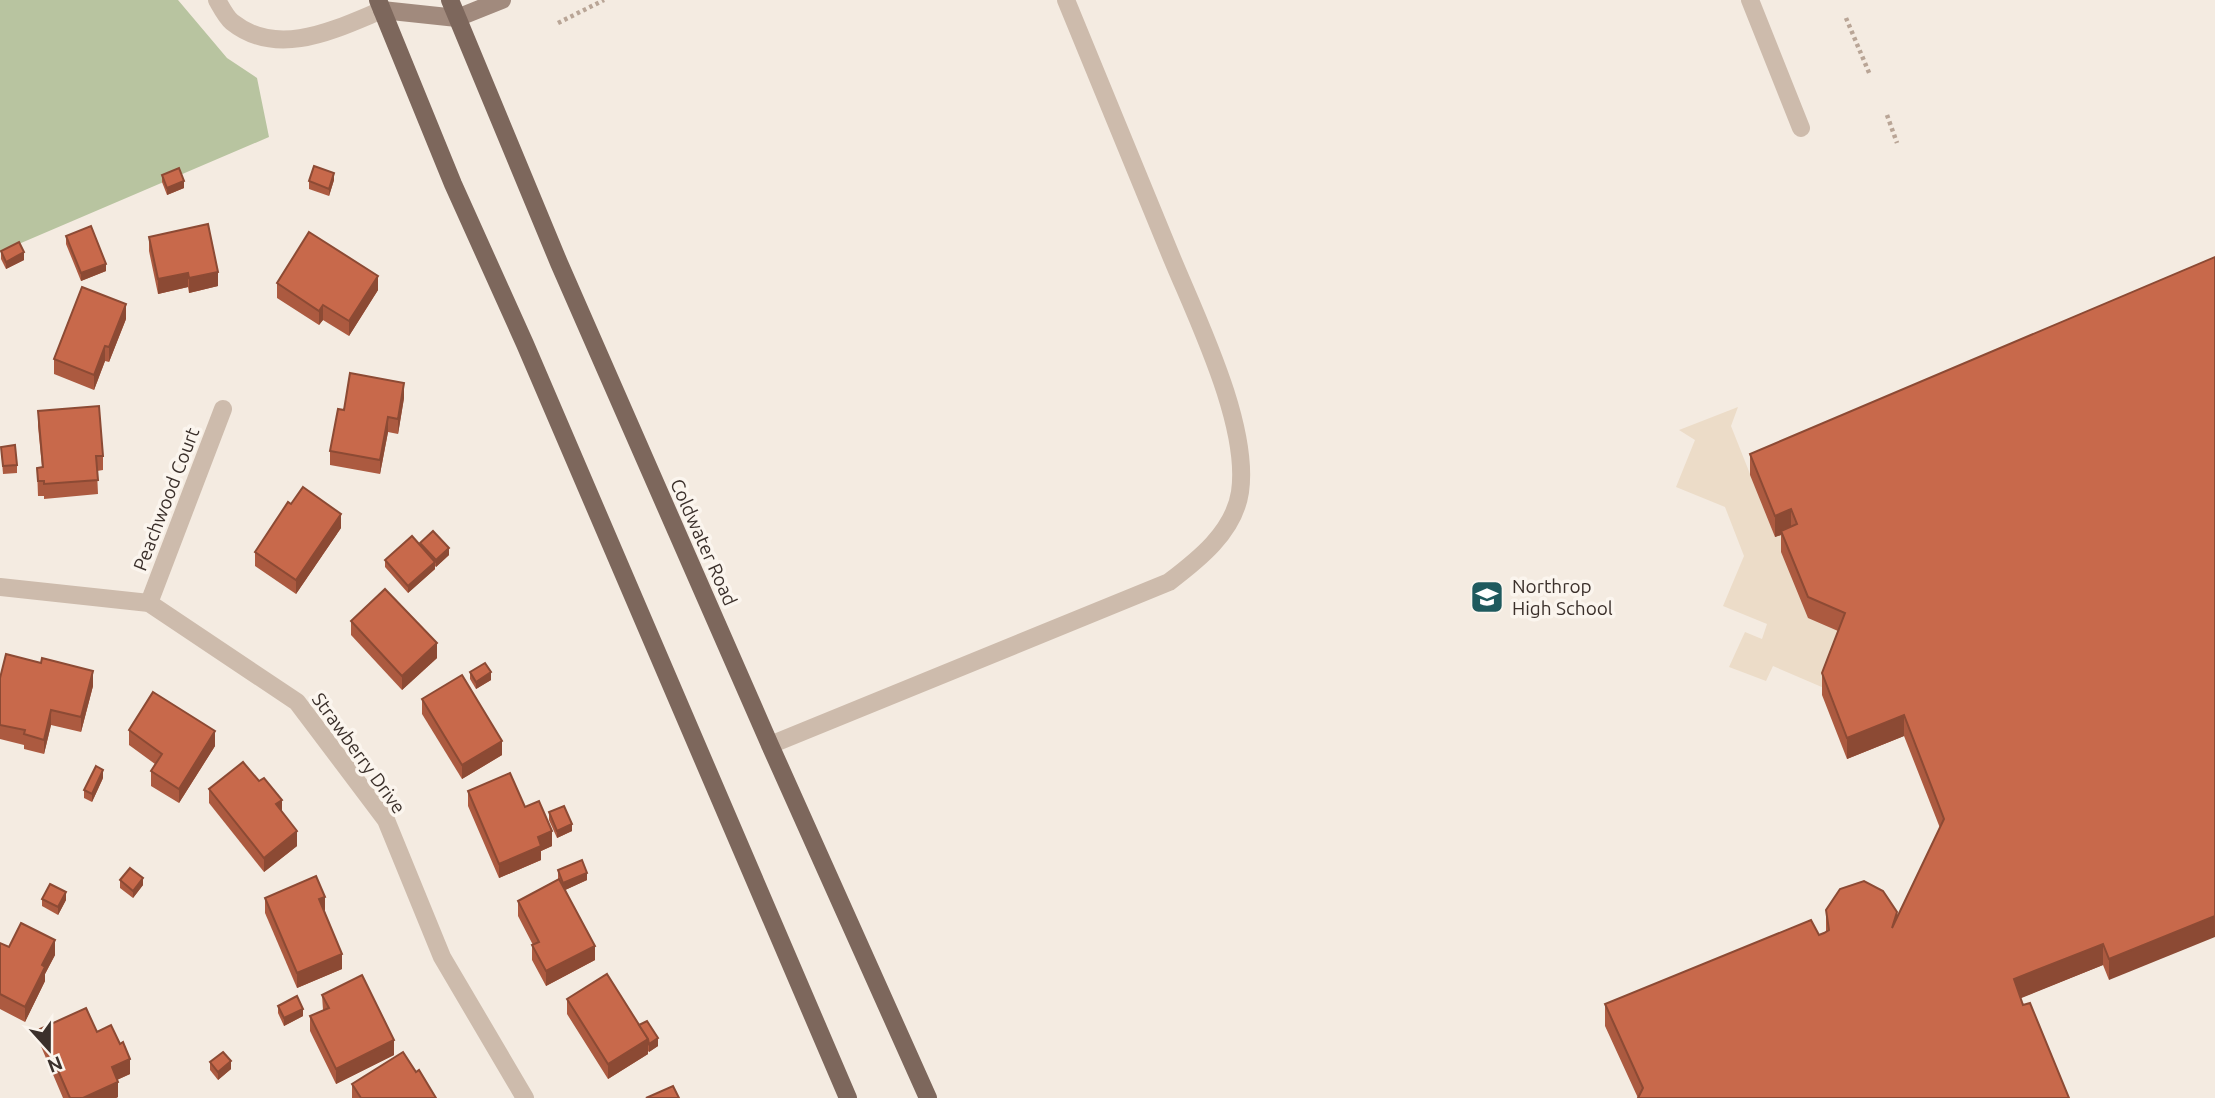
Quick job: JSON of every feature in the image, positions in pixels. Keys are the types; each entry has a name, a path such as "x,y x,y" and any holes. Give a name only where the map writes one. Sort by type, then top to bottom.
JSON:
{"main road":[{"path":"380,5 403,0"},
{"name":"Coldwater Road","path":"450,0 559,263 928,1098"},
{"path":"380,5 457,18 502,0"},
{"path":"380,5 453,184 848,1098"}],"street":[{"path":"217,0 231,22 255,35 278,40 311,37 332,30 380,5"},
{"path":"770,745 1169,582 1198,560 1214,542 1230,519 1240,495 1242,465 1238,438 1217,370 1066,0"},
{"path":"1749,0 1801,128"},
{"name":"Peachwood Court","path":"149,603 223,409"},
{"path":"0,587 149,603"},
{"name":"Strawberry Drive","path":"149,603 297,702 386,820 442,957 525,1098"}],"path":[{"path":"558,23 604,0"},
{"path":"1846,18 1870,75"},
{"path":"1887,116 1897,143"}],"green space":[{"path":"0,0 178,0 227,58 257,78 269,137 0,252"}],"shaded area":[{"path":"1738,407 1731,426 1775,537 1791,531 1845,634 1824,688 1773,666 1766,681 1729,667 1745,632 1762,639 1767,624 1723,606 1744,556 1725,507 1676,487 1695,440 1679,430"}],"building":[{"path":"314,166 334,173 329,189 309,181"},
{"path":"179,168 184,181 167,188 162,175"},
{"path":"208,224 218,272 189,278 188,273 158,279 149,237"},
{"path":"91,226 106,264 81,273 66,236"},
{"path":"309,232 378,276 349,321 323,305 319,311 277,283"},
{"path":"19,242 24,252 6,262 1,251"},
{"path":"2215,257 2215,916 2109,959 2103,944 2014,979 2023,1005 2030,1003 2069,1098 1638,1098 1643,1088 1605,1004 1811,920 1819,935 1824,933 1829,930 1826,910 1840,889 1864,881 1883,891 1897,912 1892,928 1944,819 1904,715 1847,738 1822,673 1845,613 1808,597 1781,531 1797,524 1791,509 1775,516 1750,454"},
{"path":"82,287 126,304 109,347 105,346 94,375 54,359"},
{"path":"350,373 404,383 398,419 388,417 380,460 330,451 338,409 344,410"},
{"path":"99,406 103,456 96,456 98,480 44,484 44,481 38,481 37,468 43,467 38,411"},
{"path":"15,445 17,465 3,466 1,447"},
{"path":"303,487 341,514 296,580 255,552 288,502 291,504"},
{"path":"433,531 449,548 436,560 420,543"},
{"path":"412,536 435,562 408,586 385,560"},
{"path":"385,589 437,643 402,676 351,621"},
{"path":"6,654 41,663 42,658 93,671 81,717 51,710 44,740 24,734 25,730 0,725 0,678"},
{"path":"485,663 491,672 476,682 470,672"},
{"path":"462,675 502,741 462,765 422,699"},
{"path":"153,692 215,731 179,789 151,771 162,754 129,730"},
{"path":"243,762 259,781 264,778 282,800 276,804 297,831 264,858 209,789"},
{"path":"96,766 103,770 92,794 84,790"},
{"path":"510,773 525,807 539,801 552,831 538,837 541,846 499,864 468,791"},
{"path":"564,806 572,824 557,831 549,812"},
{"path":"582,860 587,873 563,883 558,870"},
{"path":"130,868 143,878 133,891 120,880"},
{"path":"316,876 325,897 319,899 342,954 297,973 265,898"},
{"path":"559,879 595,946 546,971 532,945 539,942 518,901"},
{"path":"50,884 66,892 58,907 42,899"},
{"path":"21,923 55,940 25,1007 0,994 0,943 9,947"},
{"path":"607,974 648,1039 608,1064 567,999"},
{"path":"362,975 394,1040 336,1069 310,1016 329,1008 322,995"},
{"path":"297,996 303,1009 284,1018 278,1006"},
{"path":"86,1008 97,1032 111,1025 120,1044 123,1042 130,1059 112,1067 118,1082 83,1098 70,1098 40,1029"},
{"path":"647,1021 658,1038 649,1044 639,1025"},
{"path":"223,1052 231,1061 218,1072 210,1062"},
{"path":"403,1052 416,1072 419,1070 436,1098 361,1098 352,1084"},
{"path":"673,1086 679,1098 646,1098"}],"place":[{"name":"Northrop High School","path":"1487,597"}]}
